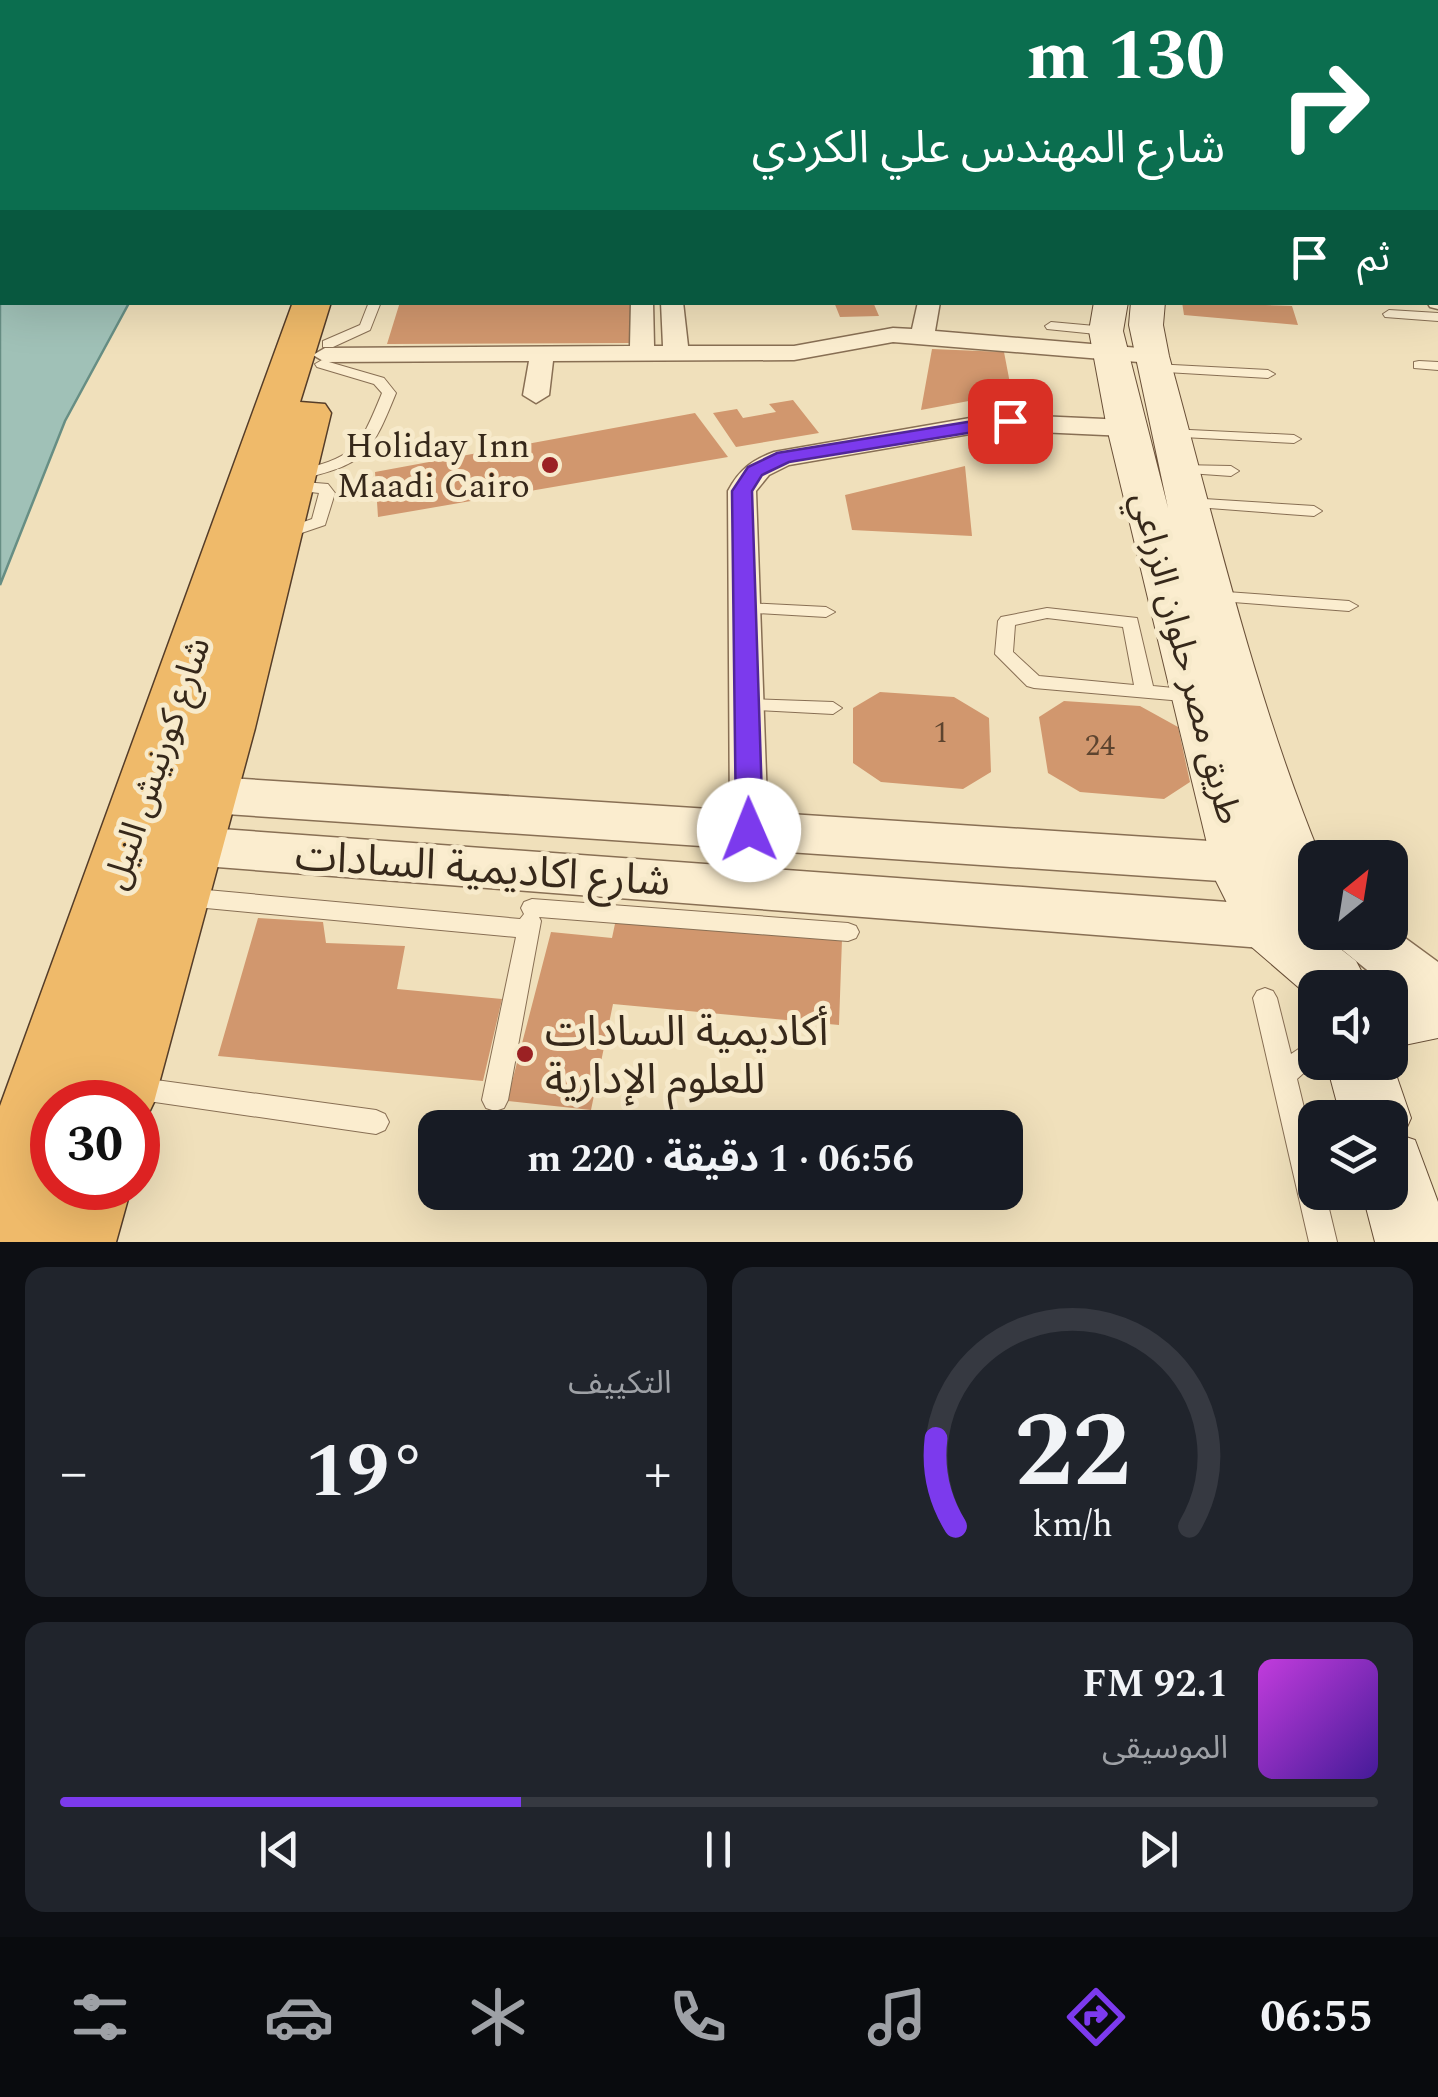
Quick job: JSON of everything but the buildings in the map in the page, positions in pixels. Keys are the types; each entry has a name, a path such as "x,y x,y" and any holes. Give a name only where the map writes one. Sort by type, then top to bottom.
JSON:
{"highway":[{"name":"شارع كورنيش النيل","path":"0,1224 169,834 287,499 326,334"},
{"name":"شارع كورنيش النيل","path":"119,1080 169,834 326,334"},
{"path":"72,1242 81,1210"}],"main road":[{"name":"طريق مصر حلوان الزراعي","path":"1148,305 1146,325 1126,342 1212,596 1275,814 1298,876"},
{"name":"طريق مصر حلوان الزراعي","path":"1165,458 1200,697 1240,863"},
{"path":"1408,1017 1438,1011"},
{"path":"1404,1210 1414,1242"}],"street":[{"path":"642,305 642,354"},
{"path":"672,305 676,354"},
{"path":"922,337 928,305"},
{"path":"326,334 542,354 794,353 871,337 1126,342"},
{"path":"536,395 542,354"},
{"path":"793,890 771,832 747,705 742,491 755,471 768,463 802,454 993,422 1165,458"},
{"name":"شارع اكاديمية السادات","path":"169,834 771,832 1240,863"},
{"name":"شارع اكاديمية السادات","path":"169,834 533,903 793,890 1298,931"},
{"path":"1240,863 1298,914"},
{"path":"1352,950 1438,994"}],"lane":[{"path":"326,334 366,327 373,305"},
{"path":"1389,314 1438,317"},
{"path":"1052,326 1268,374"},
{"path":"1419,365 1438,366"},
{"path":"1165,458 1294,439"},
{"path":"1165,458 1231,472"},
{"path":"1165,458 1314,511"},
{"path":"1212,596 1349,606"},
{"path":"744,608 826,612"},
{"path":"1145,692 1131,622 1047,613 1008,621 1004,654 1034,682 1200,697"},
{"path":"747,705 833,708"},
{"path":"496,1100 533,903 848,932"},
{"path":"1265,998 1322,1242"},
{"path":"1283,1075 1298,1063"},
{"path":"160,1100 376,1122"}],"water":[{"path":"0,305 128,305 65,421 0,585"}],"place":[{"name":"Holiday Inn Maadi Cairo","path":"550,465"},
{"name":"أكاديمية السادات للعلوم الإدارية","path":"525,1054"}],"route":[{"path":"749,830 742,491 746,480 768,463 784,458 1010,421"}]}
